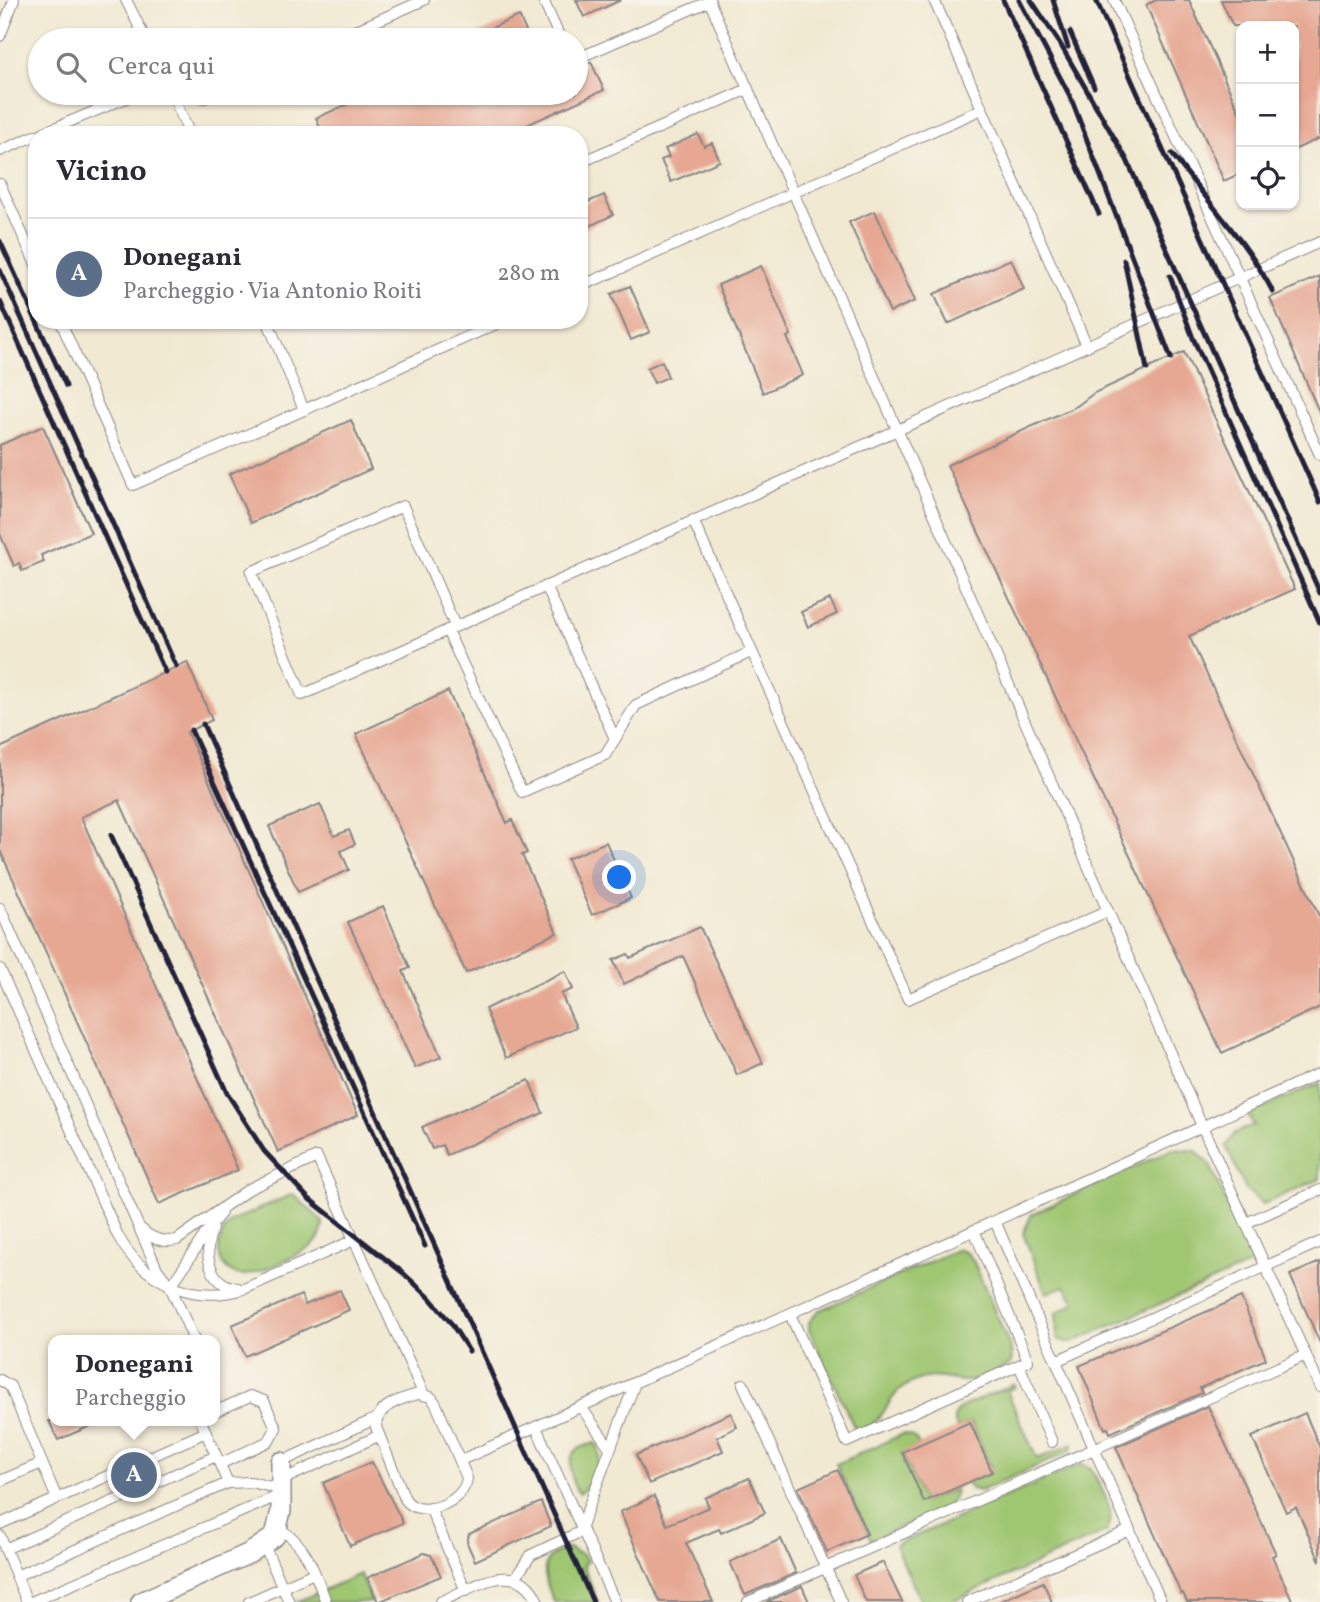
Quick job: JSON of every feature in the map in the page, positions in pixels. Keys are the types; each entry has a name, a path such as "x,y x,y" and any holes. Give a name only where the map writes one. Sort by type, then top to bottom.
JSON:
{"street":[{"path":"141,1602 257,1549 275,1536 281,1511 280,1482"}],"lane":[{"path":"0,36 14,0"},
{"path":"125,0 140,28"},
{"path":"361,28 424,0"},
{"path":"543,0 556,28"},
{"path":"933,0 1087,346"},
{"path":"1114,0 1320,455"},
{"path":"588,55 710,1 1202,1126 1320,1387"},
{"path":"588,159 748,89"},
{"path":"59,126 109,105"},
{"path":"176,105 186,126"},
{"path":"588,283 982,109"},
{"path":"0,151 28,139"},
{"path":"0,184 28,247"},
{"path":"751,652 636,705 606,755 522,792 451,628 403,506 251,572 302,695 451,628 897,429 1320,242"},
{"path":"65,329 134,485 304,410 475,329"},
{"path":"271,329 304,410"},
{"path":"693,520 908,999 1108,911"},
{"path":"546,586 615,739"},
{"path":"0,908 157,1269 170,1286 192,1335"},
{"path":"0,969 118,1236 144,1270 170,1286 219,1295 248,1287 354,1240"},
{"path":"461,1460 1320,1073"},
{"path":"139,1227 152,1237 177,1240 258,1184 317,1157 425,1395"},
{"path":"1246,1223 1320,1190"},
{"path":"170,1286 186,1266 201,1238 230,1202"},
{"path":"215,1219 208,1244 211,1269 222,1283 228,1286 248,1287"},
{"path":"995,1221 1161,1602"},
{"path":"790,1314 847,1442 1028,1361 974,1230"},
{"path":"1056,1361 1320,1242"},
{"path":"748,1602 1306,1355"},
{"path":"1019,1365 1052,1442"},
{"path":"0,1380 10,1386 57,1499"},
{"path":"515,1578 531,1555 582,1529 635,1383"},
{"path":"743,1384 841,1602"},
{"path":"5,1549 269,1441 276,1428 264,1401 250,1396 220,1410"},
{"path":"0,1536 29,1602 240,1512 280,1482 377,1418 387,1407 412,1396 431,1397 436,1404 467,1478 463,1490 450,1500 430,1508 419,1510 409,1505 378,1436 377,1418"},
{"path":"581,1407 610,1448"},
{"path":"203,1426 228,1483"},
{"path":"536,1427 615,1602"},
{"path":"0,1524 206,1432"},
{"path":"16,1576 228,1483 280,1482 378,1436"},
{"path":"1,1478 41,1460"},
{"path":"430,1508 466,1591"},
{"path":"278,1529 296,1538 326,1602"},
{"path":"967,1602 1130,1530"},
{"path":"257,1549 289,1602"},
{"path":"249,1602 314,1573"},
{"path":"440,1602 493,1580 515,1578 531,1588 538,1602"}],"green space":[{"path":"1320,1083 1320,1179 1263,1204 1246,1190 1226,1146 1235,1133 1254,1125 1247,1115"},
{"path":"1173,1149 1196,1151 1210,1165 1253,1263 1071,1343 1057,1339 1056,1313 1075,1303 1065,1286 1046,1293 1023,1233 1032,1214"},
{"path":"293,1194 323,1222 316,1242 292,1257 257,1272 242,1275 226,1268 219,1253 219,1245 232,1221"},
{"path":"958,1249 973,1260 1011,1349 1012,1361 1009,1365 973,1381 935,1377 913,1382 897,1393 871,1425 863,1430 854,1427 809,1330 809,1322 818,1311"},
{"path":"1014,1384 1015,1387 1007,1391 1037,1459 1073,1444 1073,1448 980,1491 972,1489 966,1483 992,1471 971,1422 957,1428 955,1414 962,1407"},
{"path":"903,1434 914,1437 919,1445 902,1453 924,1502 955,1489 954,1497 946,1507 871,1540 836,1464"},
{"path":"595,1443 599,1462 589,1484 579,1493 573,1482 571,1458 581,1447"},
{"path":"1081,1464 1091,1468 1110,1510 1110,1525 1106,1532 950,1602 921,1602 895,1545"},
{"path":"568,1548 584,1556 587,1562 583,1565 598,1602 554,1602 545,1577 546,1563 550,1557"},
{"path":"360,1574 372,1602 296,1602"}],"building":[{"path":"576,0 621,0 584,17"},
{"path":"1156,0 1189,0 1236,105 1236,175 1224,181 1146,5"},
{"path":"1221,0 1320,0 1320,138 1299,148 1299,21 1236,21 1236,26 1233,26"},
{"path":"519,16 524,28 492,28"},
{"path":"591,62 604,90 588,97 588,63"},
{"path":"346,105 571,105 525,126 319,126 316,118"},
{"path":"698,134 704,146 712,143 720,161 671,182 661,160 669,157 665,149"},
{"path":"604,195 613,215 588,227 588,202"},
{"path":"875,211 915,301 890,312 849,222"},
{"path":"1011,259 1024,289 948,324 934,294"},
{"path":"761,266 791,335 787,337 803,375 763,393 718,285"},
{"path":"1320,276 1320,414 1270,298"},
{"path":"630,286 650,332 631,340 611,294"},
{"path":"1184,352 1295,589 1189,636 1320,918 1320,1007 1222,1053 947,465 1077,406 1094,393"},
{"path":"662,361 668,377 654,383 647,368"},
{"path":"351,420 371,469 251,523 229,474"},
{"path":"43,426 91,533 41,555 44,562 22,571 19,563 14,566 0,534 0,445"},
{"path":"830,599 837,614 808,627 801,612"},
{"path":"187,662 212,720 187,732 358,1115 278,1152 119,800 81,817 238,1170 159,1204 0,850 0,748"},
{"path":"448,691 507,823 512,820 527,853 522,855 557,933 466,973 356,734"},
{"path":"320,804 334,836 349,830 355,844 341,851 349,870 298,892 269,826"},
{"path":"606,842 631,898 592,915 567,859"},
{"path":"383,906 410,968 403,971 441,1057 415,1068 348,922"},
{"path":"700,927 763,1063 737,1075 683,956 624,984 613,960 628,954 630,958"},
{"path":"565,971 573,989 561,994 576,1027 506,1058 485,1009"},
{"path":"529,1080 543,1113 447,1155 442,1145 432,1149 422,1127"},
{"path":"1320,1262 1320,1343 1290,1275"},
{"path":"340,1290 349,1310 245,1356 232,1325 301,1295 305,1305"},
{"path":"1241,1297 1266,1359 1200,1388 1202,1393 1110,1433 1108,1428 1105,1429 1079,1366"},
{"path":"1208,1406 1276,1554 1272,1556 1293,1602 1187,1602 1183,1593 1181,1594 1116,1447"},
{"path":"731,1413 737,1427 717,1437 723,1451 649,1484 636,1455"},
{"path":"1305,1413 1320,1448 1320,1561 1296,1507 1286,1512 1252,1437"},
{"path":"970,1422 992,1472 924,1502 902,1452"},
{"path":"51,1426 90,1426 58,1440"},
{"path":"372,1462 403,1523 350,1546 323,1483"},
{"path":"838,1470 867,1534 827,1552 798,1488"},
{"path":"749,1478 765,1513 721,1533 719,1529 686,1543 713,1602 660,1602 620,1512 654,1496 667,1525 709,1507 705,1498"},
{"path":"541,1502 551,1526 475,1561 467,1543 469,1534"},
{"path":"781,1539 796,1573 745,1595 730,1562"},
{"path":"424,1553 431,1555 441,1576 378,1602 367,1578"},
{"path":"883,1562 902,1602 866,1602 854,1575"},
{"path":"1043,1582 1052,1602 998,1602"},
{"path":"802,1586 809,1602 766,1602"}],"railway":[{"path":"1003,0 1099,214"},
{"path":"1019,0 1070,96 1171,358"},
{"path":"1031,0 1059,42 1127,160 1320,593"},
{"path":"1053,0 1068,47"},
{"path":"1096,0 1320,502"},
{"path":"1070,32 1094,87"},
{"path":"1172,154 1239,238 1273,292"},
{"path":"0,241 28,303"},
{"path":"1124,260 1147,369"},
{"path":"0,270 176,666"},
{"path":"1170,276 1193,338 1320,623"},
{"path":"0,301 165,672"},
{"path":"40,329 66,386"},
{"path":"203,724 593,1602"},
{"path":"191,730 425,1246"},
{"path":"111,835 227,1093 264,1151 308,1198 402,1272 429,1297 451,1323 469,1351"}],"place":[{"name":"Donegani","path":"134,1475"}]}
